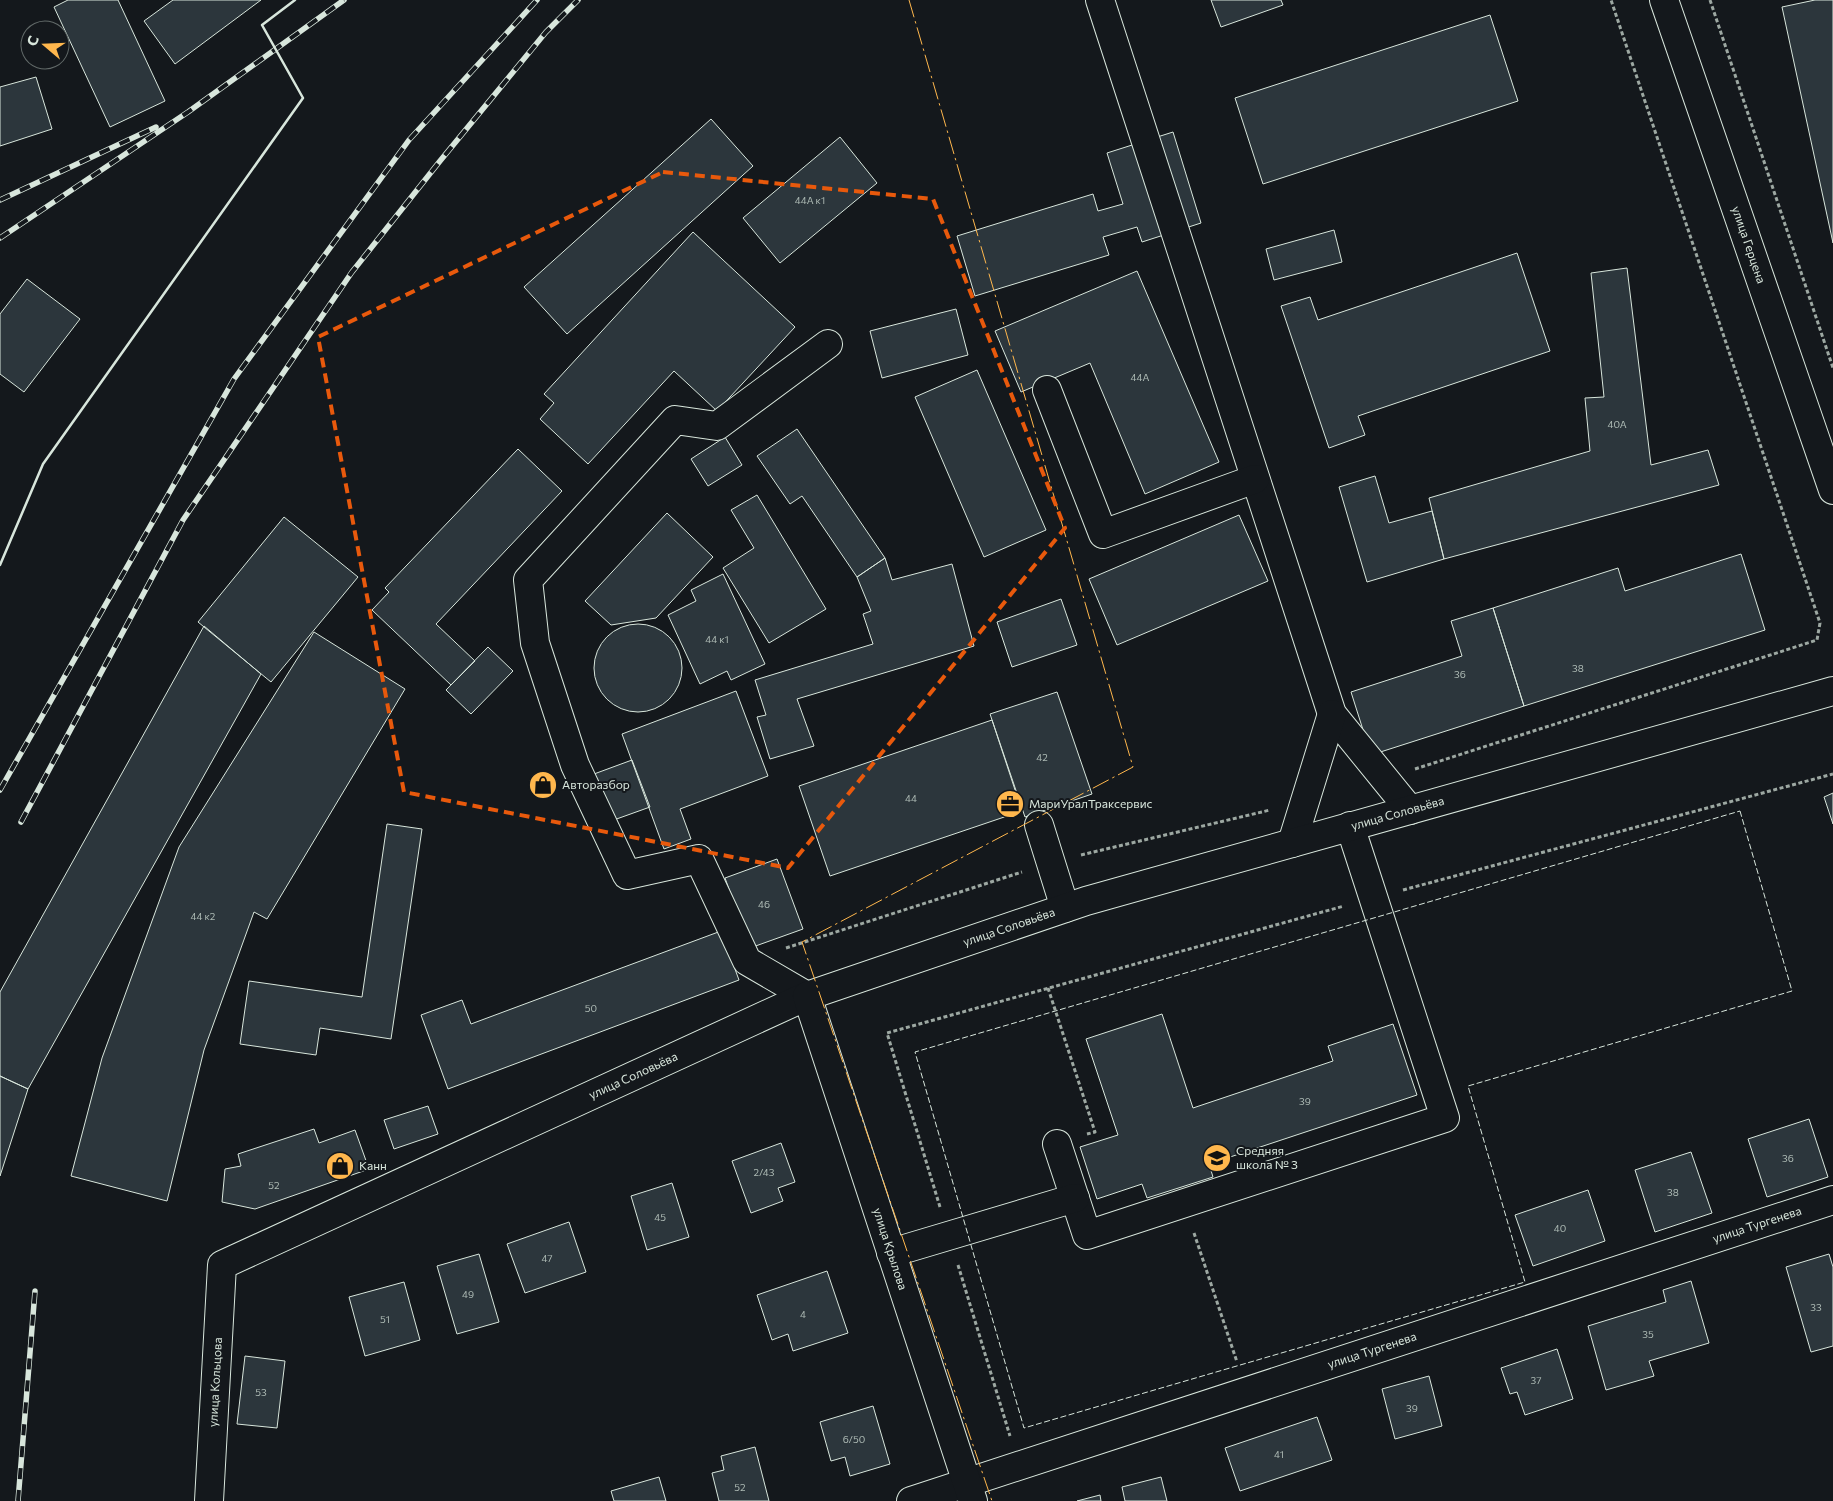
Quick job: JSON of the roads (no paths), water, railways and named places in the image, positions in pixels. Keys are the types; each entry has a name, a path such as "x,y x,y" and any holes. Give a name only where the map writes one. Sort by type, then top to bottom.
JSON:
{"main road":[{"path":"1100,0 1332,714 1410,810"},
{"name":"улица Герцена","path":"1664,0 1833,490"},
{"path":"807,996 747,961 700,859 627,875 575,765 534,643 528,580 675,420 717,426 828,344"},
{"path":"1047,390 1103,534 1255,479"},
{"name":"улица Соловьёва","path":"222,1265 807,996 1065,908 1833,691"},
{"path":"1292,843 1332,714"},
{"path":"1039,825 1065,908"},
{"path":"1058,1144 1087,1235 1445,1118 1350,826"},
{"name":"улица Крылова","path":"807,996 970,1492"},
{"path":"891,1252 1075,1198"},
{"name":"улица Тургенева","path":"911,1501 970,1492 1019,1466 1833,1200"},
{"name":"улица Кольцова","path":"209,1501 222,1265"}],"railway":[{"path":"0,238 188,112 344,0"},
{"path":"0,790 234,379 409,140 537,0"},
{"path":"21,822 183,520 352,272 546,32 578,0"},
{"path":"0,200 156,127"},
{"path":"18,1501 35,1291"}],"place":[{"name":"Авторазбор","path":"543,785"},
{"name":"МариУралТраксервис","path":"1010,804"},
{"name":"Средняя школа № 3","path":"1217,1158"},
{"name":"Канн","path":"340,1166"}]}
